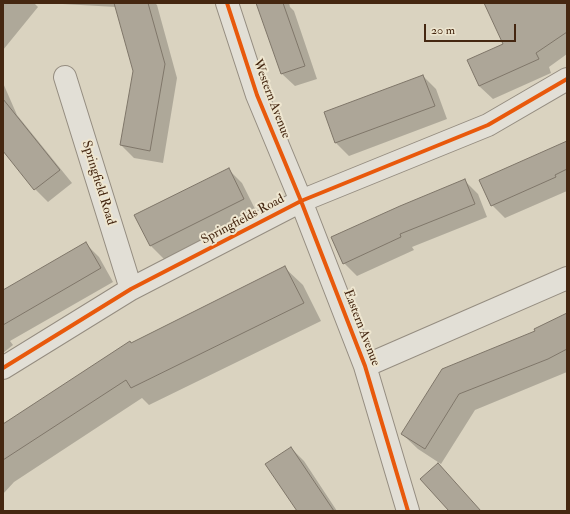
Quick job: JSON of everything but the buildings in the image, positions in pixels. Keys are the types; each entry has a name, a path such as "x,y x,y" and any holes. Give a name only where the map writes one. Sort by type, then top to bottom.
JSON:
{"street":[{"name":"Western Avenue","path":"227,3 257,95 301,201"},
{"name":"Springfield Road","path":"65,77 131,289"},
{"name":"Springfields Road","path":"3,368 131,289 301,201 488,125 567,78"},
{"name":"Eastern Avenue","path":"301,201 365,366 408,511"},
{"name":"Eastern Avenue","path":"365,366 567,278"}],"cycle path":[{"path":"227,3 257,95 301,201 365,366 408,511"},
{"path":"3,368 131,289 301,201 488,125 567,79"}]}
